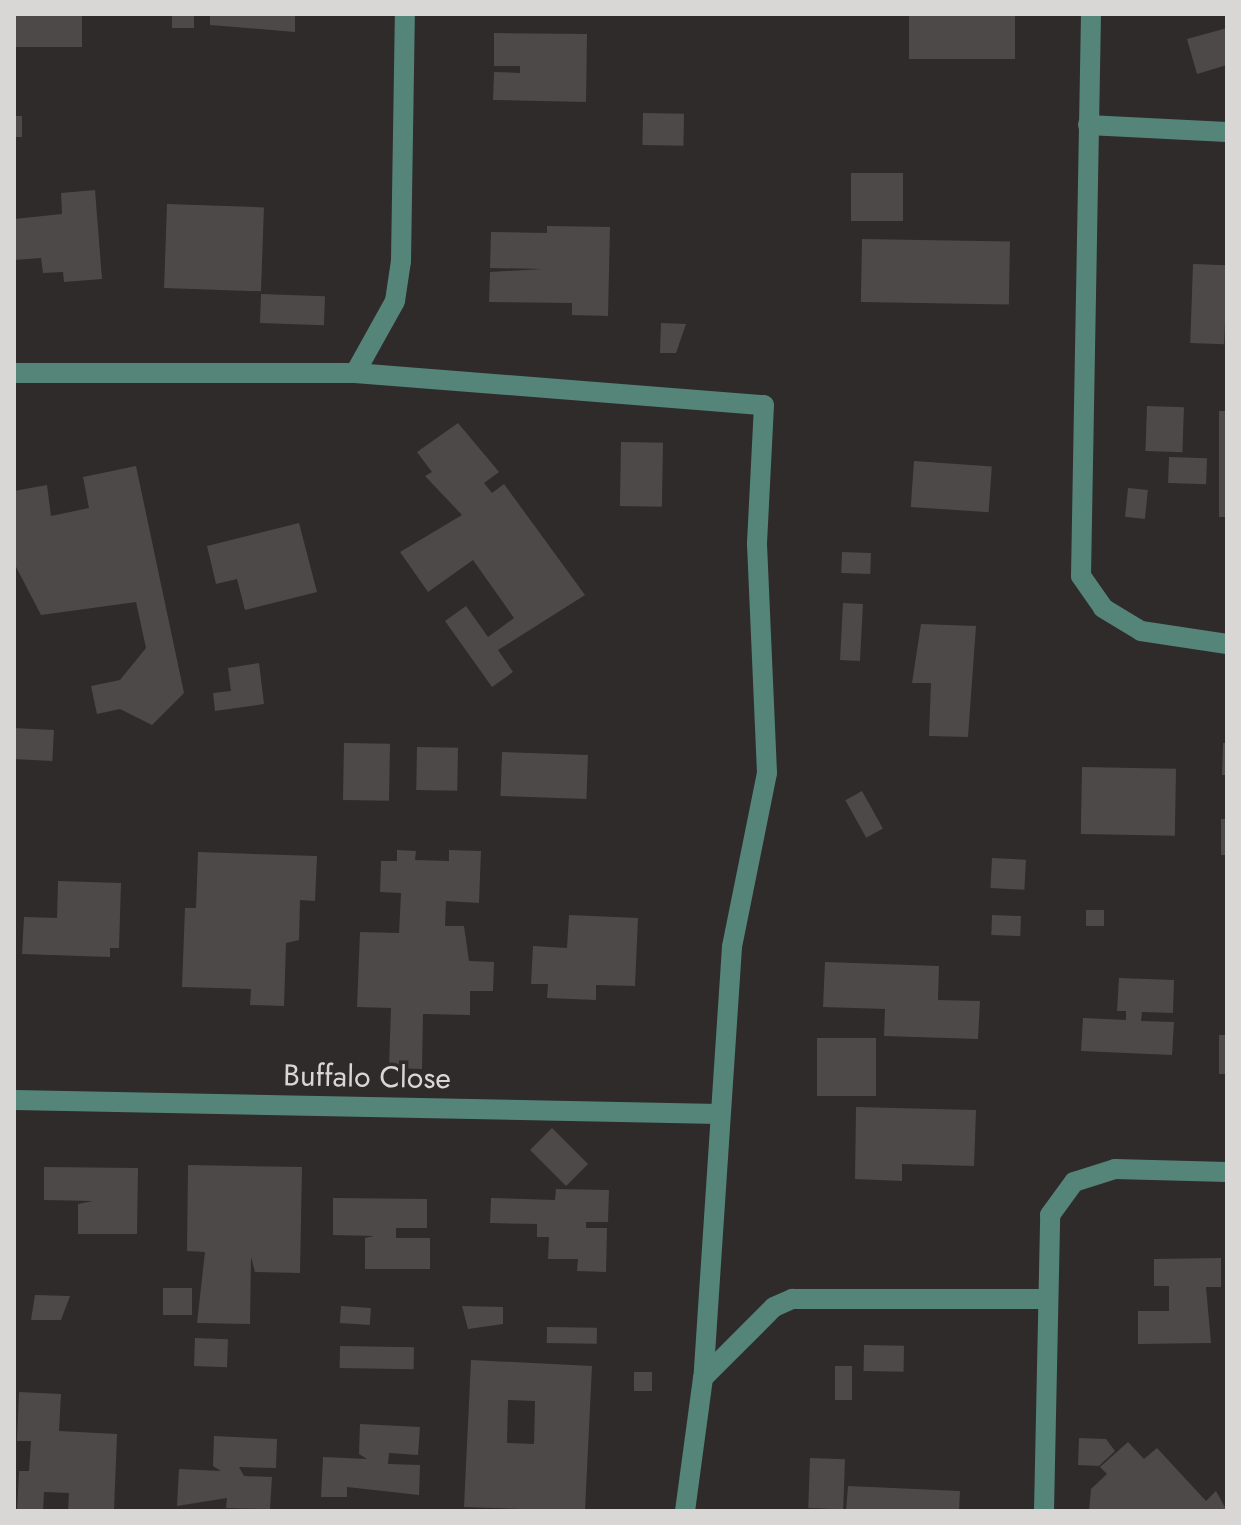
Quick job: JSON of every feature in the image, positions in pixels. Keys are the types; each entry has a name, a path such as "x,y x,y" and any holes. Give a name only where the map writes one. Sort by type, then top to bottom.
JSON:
{"street":[{"path":"355,373 395,301 401,261 405,14"},
{"path":"1091,14 1081,576 1103,608 1141,631 1227,644"},
{"path":"1088,125 1227,132"},
{"path":"14,373 355,373 764,405 757,544 767,773 732,947 703,1378 685,1511"},
{"name":"Buffalo Close","path":"14,1100 719,1114"},
{"path":"1044,1511 1045,1299 1050,1215 1074,1182 1115,1169 1227,1172"},
{"path":"703,1378 774,1307 792,1299 1045,1299"}],"building":[{"path":"14,14 82,14 82,47 14,47"},
{"path":"172,14 194,14 194,28 172,28"},
{"path":"210,14 295,14 295,32 210,25"},
{"path":"909,14 1015,14 1015,59 909,59"},
{"path":"1227,28 1227,65 1197,74 1187,39"},
{"path":"494,33 587,34 586,102 493,100 494,72 520,73 520,66 494,66"},
{"path":"643,113 684,114 683,146 642,145"},
{"path":"14,116 22,116 22,137 14,137"},
{"path":"851,173 903,173 903,221 851,221"},
{"path":"95,190 102,279 64,282 63,272 43,273 41,258 14,260 14,219 62,214 61,193"},
{"path":"167,204 264,207 261,291 164,288"},
{"path":"547,226 610,227 608,316 572,315 572,303 489,302 490,272 543,269 490,268 491,232 547,233"},
{"path":"862,239 1010,242 1009,305 861,302"},
{"path":"1193,264 1227,265 1224,344 1190,343"},
{"path":"261,294 325,296 324,325 260,323"},
{"path":"661,323 686,324 676,353 660,353"},
{"path":"1147,406 1184,407 1182,452 1145,451"},
{"path":"1219,411 1227,411 1227,517 1219,517"},
{"path":"458,423 499,472 484,483 492,493 504,484 585,595 498,650 513,672 492,687 445,621 466,606 488,637 514,618 473,560 428,592 400,552 462,515 425,476 432,472 417,452"},
{"path":"621,442 663,443 662,507 620,506"},
{"path":"1169,457 1207,458 1206,484 1168,483"},
{"path":"914,461 992,466 989,512 911,507"},
{"path":"136,466 184,693 152,725 120,709 97,714 91,686 120,680 146,648 136,602 41,615 14,563 14,491 47,485 51,516 89,508 83,477"},
{"path":"1128,488 1148,490 1145,519 1125,517"},
{"path":"299,523 317,592 245,610 237,579 216,584 207,546"},
{"path":"842,552 871,553 870,574 841,573"},
{"path":"843,603 863,604 860,661 840,660"},
{"path":"921,624 976,626 968,737 929,736 931,683 912,683"},
{"path":"259,663 264,704 215,711 213,693 231,691 228,668"},
{"path":"14,728 54,730 52,761 14,759"},
{"path":"344,743 390,744 389,801 343,800"},
{"path":"1223,743 1227,743 1227,775 1222,775"},
{"path":"417,747 458,748 457,791 416,790"},
{"path":"502,752 588,755 586,799 500,796"},
{"path":"1082,767 1176,769 1175,836 1081,834"},
{"path":"862,791 883,829 866,838 845,800"},
{"path":"1221,819 1227,819 1227,855 1221,855"},
{"path":"397,850 416,851 415,860 449,861 449,850 481,851 479,903 446,901 445,926 464,926 469,961 494,962 493,991 470,991 470,1015 423,1014 422,1069 389,1068 391,1008 357,1007 360,932 399,933 401,893 380,892 381,861 397,861"},
{"path":"198,852 317,856 315,901 300,900 299,940 286,943 284,1006 250,1005 251,989 182,987 185,908 196,908"},
{"path":"992,858 1026,860 1024,890 990,888"},
{"path":"58,881 121,883 119,948 110,948 110,957 22,954 24,917 57,918"},
{"path":"1086,910 1104,910 1104,926 1086,926"},
{"path":"569,915 638,918 635,986 596,985 596,1000 547,998 548,984 531,984 533,946 567,948"},
{"path":"992,915 1021,916 1020,936 991,935"},
{"path":"825,962 939,966 938,1000 980,1001 978,1039 884,1036 885,1009 823,1007"},
{"path":"1119,978 1174,980 1173,1013 1142,1012 1141,1021 1174,1022 1172,1055 1081,1051 1083,1018 1126,1020 1126,1011 1117,1011"},
{"path":"1219,1035 1227,1035 1227,1074 1219,1074"},
{"path":"817,1038 876,1038 876,1096 817,1096"},
{"path":"856,1107 976,1110 974,1166 902,1164 902,1181 855,1179"},
{"path":"552,1128 588,1164 566,1186 530,1150"},
{"path":"188,1165 302,1167 300,1273 255,1272 251,1257 250,1324 197,1323 205,1252 187,1251"},
{"path":"44,1167 138,1168 137,1234 78,1234 78,1204 93,1201 44,1200"},
{"path":"556,1189 609,1190 608,1222 586,1222 586,1228 607,1228 606,1272 577,1271 578,1259 548,1259 549,1237 537,1237 537,1224 490,1223 491,1198 555,1200"},
{"path":"333,1198 427,1199 427,1228 396,1228 396,1238 430,1238 430,1269 365,1269 365,1238 374,1236 333,1235"},
{"path":"1221,1258 1221,1287 1206,1287 1211,1343 1138,1344 1138,1311 1169,1311 1169,1286 1154,1286 1154,1259"},
{"path":"163,1288 192,1288 192,1315 163,1315"},
{"path":"35,1295 70,1296 61,1320 31,1320"},
{"path":"341,1306 371,1308 370,1325 340,1323"},
{"path":"462,1306 503,1307 503,1324 468,1329"},
{"path":"547,1327 597,1328 597,1344 547,1343"},
{"path":"195,1338 228,1339 227,1367 194,1366"},
{"path":"864,1345 904,1346 904,1372 864,1371"},
{"path":"340,1346 414,1347 414,1369 340,1368"},
{"path":"471,1360 592,1366 585,1511 464,1507","holes":["508,1400 535,1401 534,1444 507,1443"]},
{"path":"835,1366 852,1366 852,1400 835,1400"},
{"path":"634,1372 652,1372 652,1391 634,1391"},
{"path":"19,1392 61,1394 59,1431 117,1434 114,1511 68,1511 69,1493 44,1492 43,1511 17,1511 19,1471 29,1471 31,1441 17,1441"},
{"path":"360,1424 420,1427 418,1455 389,1453 388,1464 420,1465 419,1495 347,1487 347,1497 321,1497 323,1457 367,1459 359,1454"},
{"path":"214,1436 277,1439 276,1468 239,1467 244,1476 272,1477 270,1509 226,1508 227,1498 177,1506 179,1469 221,1471 213,1466"},
{"path":"1079,1438 1106,1439 1115,1451 1099,1466 1078,1465"},
{"path":"1128,1442 1144,1459 1157,1448 1206,1501 1216,1491 1227,1511 1089,1511 1091,1489 1107,1474 1100,1467"},
{"path":"810,1458 845,1459 843,1509 808,1508"},
{"path":"848,1486 960,1491 959,1511 846,1511"}]}
